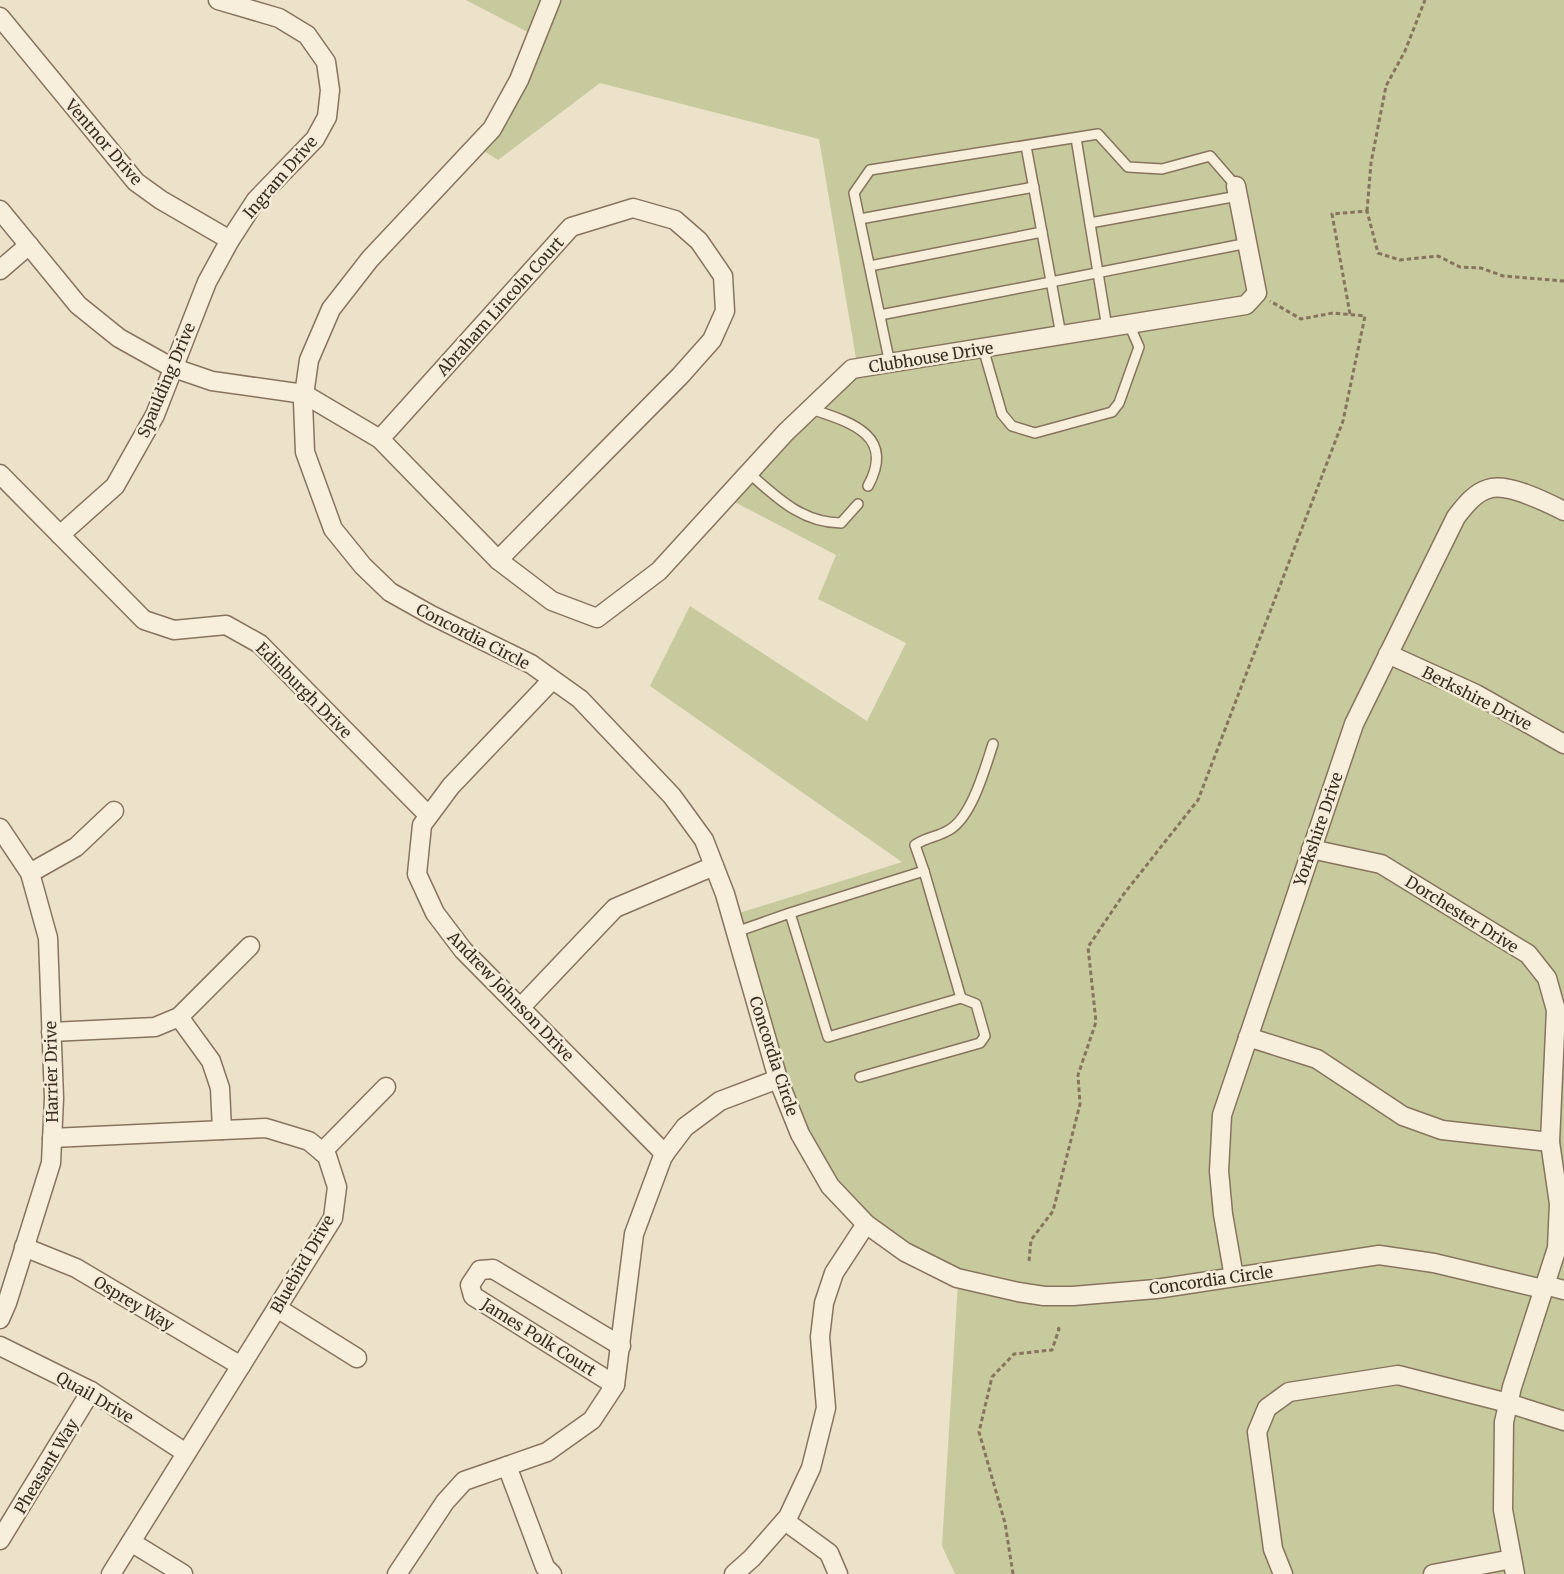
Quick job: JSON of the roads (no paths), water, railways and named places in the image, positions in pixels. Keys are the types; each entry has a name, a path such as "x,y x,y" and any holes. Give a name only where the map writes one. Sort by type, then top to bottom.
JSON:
{"street":[{"name":"Ingram Drive","path":"218,0 279,18 307,34 326,62 330,90 327,117 315,139 256,200 230,240"},
{"name":"Concordia Circle","path":"551,0 519,80 492,129 370,259 331,309 309,360 304,394 305,452 333,529 363,566 390,592 431,615 531,664 580,699 672,796 704,840 725,894 778,1079 800,1134 830,1186 866,1224 905,1252 957,1278 1044,1296 1073,1296 1156,1289 1379,1256 1434,1263 1564,1290"},
{"name":"Ventnor Drive","path":"0,17 136,182 160,200 230,240"},
{"path":"1237,191 1248,243"},
{"name":"Abraham Lincoln Court","path":"380,439 571,227 633,208 675,220 699,241 723,276 725,311 712,340 680,376 498,560"},
{"path":"0,210 78,304 119,338 173,368 212,381 304,394 380,439 498,560"},
{"name":"Spaulding Drive","path":"60,535 116,486 155,415 207,282 230,240"},
{"name":"Clubhouse Drive","path":"498,560 552,601 597,618 659,571 749,473 852,369 1246,305 1257,293 1248,243"},
{"path":"0,270 29,245"},
{"name":"Edinburgh Drive","path":"0,474 144,620 174,630 226,625 260,644 428,814"},
{"name":"Yorkshire Drive","path":"1234,1277 1223,1214 1219,1171 1222,1115 1354,724 1456,517 1467,502 1488,488 1506,489 1536,497 1564,511"},
{"name":"Berkshire Drive","path":"1388,654 1476,694 1564,744"},
{"name":"Andrew Johnson Drive","path":"552,680 450,786 428,814 422,825 417,874 435,913 463,950 665,1154"},
{"path":"30,873 76,847 114,811"},
{"name":"Harrier Drive","path":"0,828 30,873 48,938 54,1098 51,1163 0,1319"},
{"name":"Dorchester Drive","path":"1311,849 1381,864 1528,954 1547,978 1556,1010 1550,1142 1560,1204 1557,1248 1504,1422 1503,1510 1513,1567"},
{"path":"520,1008 615,908 714,866"},
{"path":"51,1032 155,1027 179,1017 250,946"},
{"path":"179,1017 211,1061 220,1088 222,1130"},
{"path":"1248,1037 1317,1059 1403,1116 1442,1130 1550,1142"},
{"path":"398,1574 445,1502 464,1481 547,1452 573,1436 592,1420 615,1385 634,1234 665,1154 685,1127 720,1101 778,1079"},
{"path":"52,1138 266,1128 309,1141 321,1152 386,1087"},
{"name":"Bluebird Drive","path":"111,1574 333,1218 337,1186 327,1156 321,1152"},
{"path":"734,1574 752,1558 784,1521 811,1468 826,1408 820,1337 824,1303 834,1273 866,1224"},
{"name":"Osprey Way","path":"24,1247 76,1268 241,1366"},
{"name":"James Polk Court","path":"615,1385 473,1296 470,1285 480,1270 493,1269 621,1346"},
{"path":"277,1308 357,1358"},
{"name":"Quail Drive","path":"0,1346 91,1391 186,1453"},
{"path":"1283,1574 1273,1549 1257,1432 1267,1408 1289,1392 1398,1374 1509,1403 1564,1421"},
{"name":"Pheasant Way","path":"0,1540 91,1391"},
{"path":"507,1466 545,1567 552,1574"},
{"path":"784,1521 829,1553 838,1574"},
{"path":"131,1542 183,1574"},
{"path":"1433,1574 1513,1567"}],"lane":[{"path":"890,363 854,192 870,170 1098,134 1128,167 1162,169 1210,156 1237,191 1090,223"},
{"path":"1076,138 1107,328"},
{"path":"1026,146 1061,335"},
{"path":"860,219 1034,187"},
{"path":"870,267 1042,232"},
{"path":"880,315 1248,243"},
{"path":"983,348 1002,414 1012,426 1035,434 1112,412 1119,403 1139,347 1129,324"},
{"path":"811,409 850,423 871,439 878,459 868,486"},
{"path":"749,473 786,506 823,523 841,523 858,504"},
{"path":"961,998 915,845 924,839 951,830 963,816 979,789 993,744"},
{"path":"736,932 924,871"},
{"path":"790,913 828,1037 961,998 976,1004 985,1036 980,1043 860,1077"}]}
